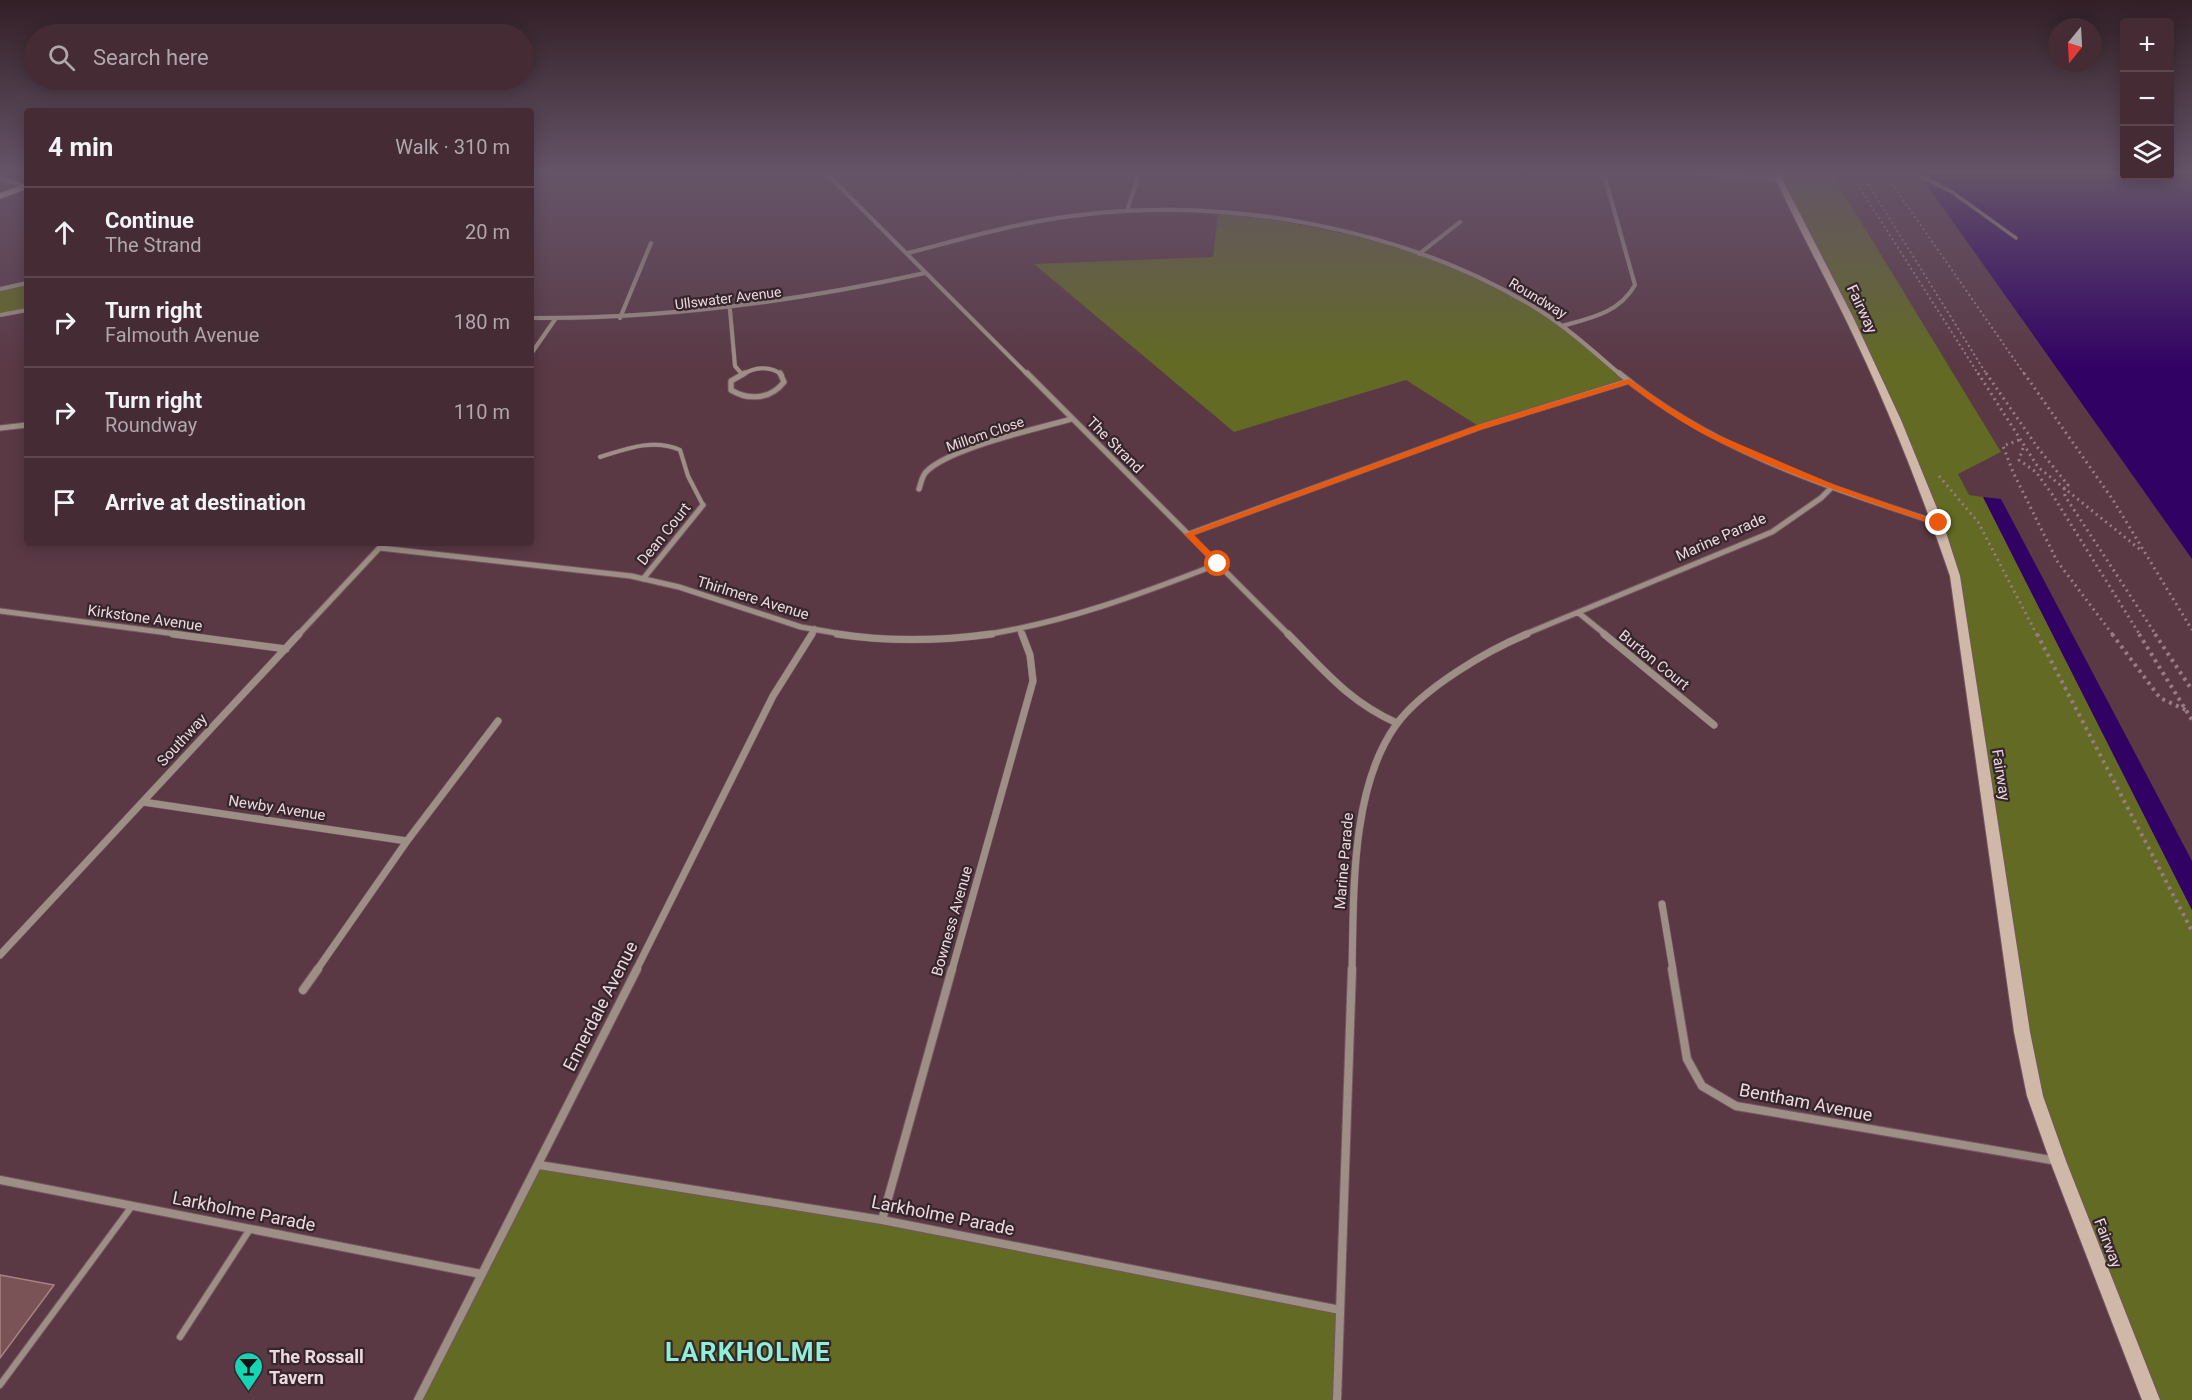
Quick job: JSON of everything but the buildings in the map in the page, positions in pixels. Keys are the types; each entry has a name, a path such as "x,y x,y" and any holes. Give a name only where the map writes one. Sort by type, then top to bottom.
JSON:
{"street":[{"name":"The Strand","path":"891,236 925,273 1353,699 1372,712 1397,723"},
{"name":"Roundway","path":"908,253 978,236"},
{"name":"Roundway","path":"1359,236 1419,254 1499,288 1562,326 1665,408 1710,435 1832,487 1939,523"},
{"path":"1419,254 1442,236"},
{"path":"1562,326 1605,313 1630,298 1635,285 1621,236"},
{"name":"Fairway","path":"1808,236 1913,456 1939,523 1955,576 2022,1032 2035,1096 2151,1400"},
{"path":"620,318 651,243"},
{"name":"Ullswater Avenue","path":"534,318 620,318 730,310 817,297 925,273"},
{"path":"0,289 24,284"},
{"path":"730,310 735,366 741,373"},
{"path":"0,315 24,311"},
{"path":"534,350 556,318"},
{"path":"768,368 781,373 784,382 776,391 768,394 742,396 735,394 729,386 735,376 741,373 768,368"},
{"path":"1189,534 1480,427 1629,381"},
{"name":"Millom Close","path":"919,489 925,473 963,452 1071,419"},
{"path":"0,428 24,425"},
{"name":"Marine Parade","path":"1337,1400 1355,879 1359,830 1366,793 1380,755 1397,723 1428,693 1476,658 1510,641 1580,614 1772,532 1821,498 1832,487"},
{"name":"Dean Court","path":"643,579 703,505"},
{"name":"Thirlmere Avenue","path":"382,546 643,579 716,598 780,621 815,629 868,637 917,639 970,637 1020,630 1074,618 1123,602 1218,564"},
{"name":"Southway","path":"0,955 382,546"},
{"name":"Kirkstone Avenue","path":"0,611 286,649"},
{"name":"Burton Court","path":"1580,614 1714,725"},
{"name":"Ennerdale Avenue","path":"418,1400 539,1165 773,696 815,629"},
{"name":"Bowness Avenue","path":"882,1220 1033,681 1030,655 1020,630"},
{"path":"303,990 407,841 498,721"},
{"name":"Newby Avenue","path":"143,802 407,841"},
{"name":"Bentham Avenue","path":"1662,904 1687,1059 1702,1086 1736,1106 2058,1161"},
{"name":"Larkholme Parade","path":"539,1165 882,1220 1340,1310"},
{"name":"Larkholme Parade","path":"0,1180 481,1274"}],"lane":[{"path":"600,457 652,444 673,446 680,450 688,476 703,505"},
{"path":"0,1385 132,1206"},
{"path":"180,1337 250,1229"}],"path":[{"path":"1890,236 2023,447 2038,467 2144,553"},
{"path":"1901,236 1992,381 2041,453 2068,485 2064,488 2065,496 2192,690"},
{"path":"1929,236 2113,500 2192,630"},
{"path":"2019,440 2003,446 2013,472 2057,561 2160,698 2186,710"},
{"path":"2023,447 2019,460 2036,472 2052,494 2192,720"},
{"path":"1933,469 1978,522 2192,931"}],"green space":[{"path":"1215,236 1354,236 1398,248 1441,262 1523,301 1571,332 1629,381 1480,427 1406,380 1234,432 1034,264 1213,257"},
{"path":"1808,236 1870,236 2001,452 1958,474 1969,495 1983,497 2192,910 2192,1400 2151,1400 2035,1096 1955,576 1939,523 1829,277"},
{"path":"24,284 24,311 0,315 0,289"},
{"path":"539,1165 882,1220 1340,1310 1337,1400 418,1400"}],"shaded area":[{"path":"1963,236 2192,236 2192,559"},
{"path":"1983,497 2001,499 2192,861 2192,910"}],"place":[{"name":"The Rossall Tavern","path":"248,1392"}],"district":[{"name":"LARKHOLME","path":"748,1352"}],"route":[{"path":"1218,564 1189,534 1480,427 1629,381 1665,408 1710,435 1832,487 1939,523"}]}
